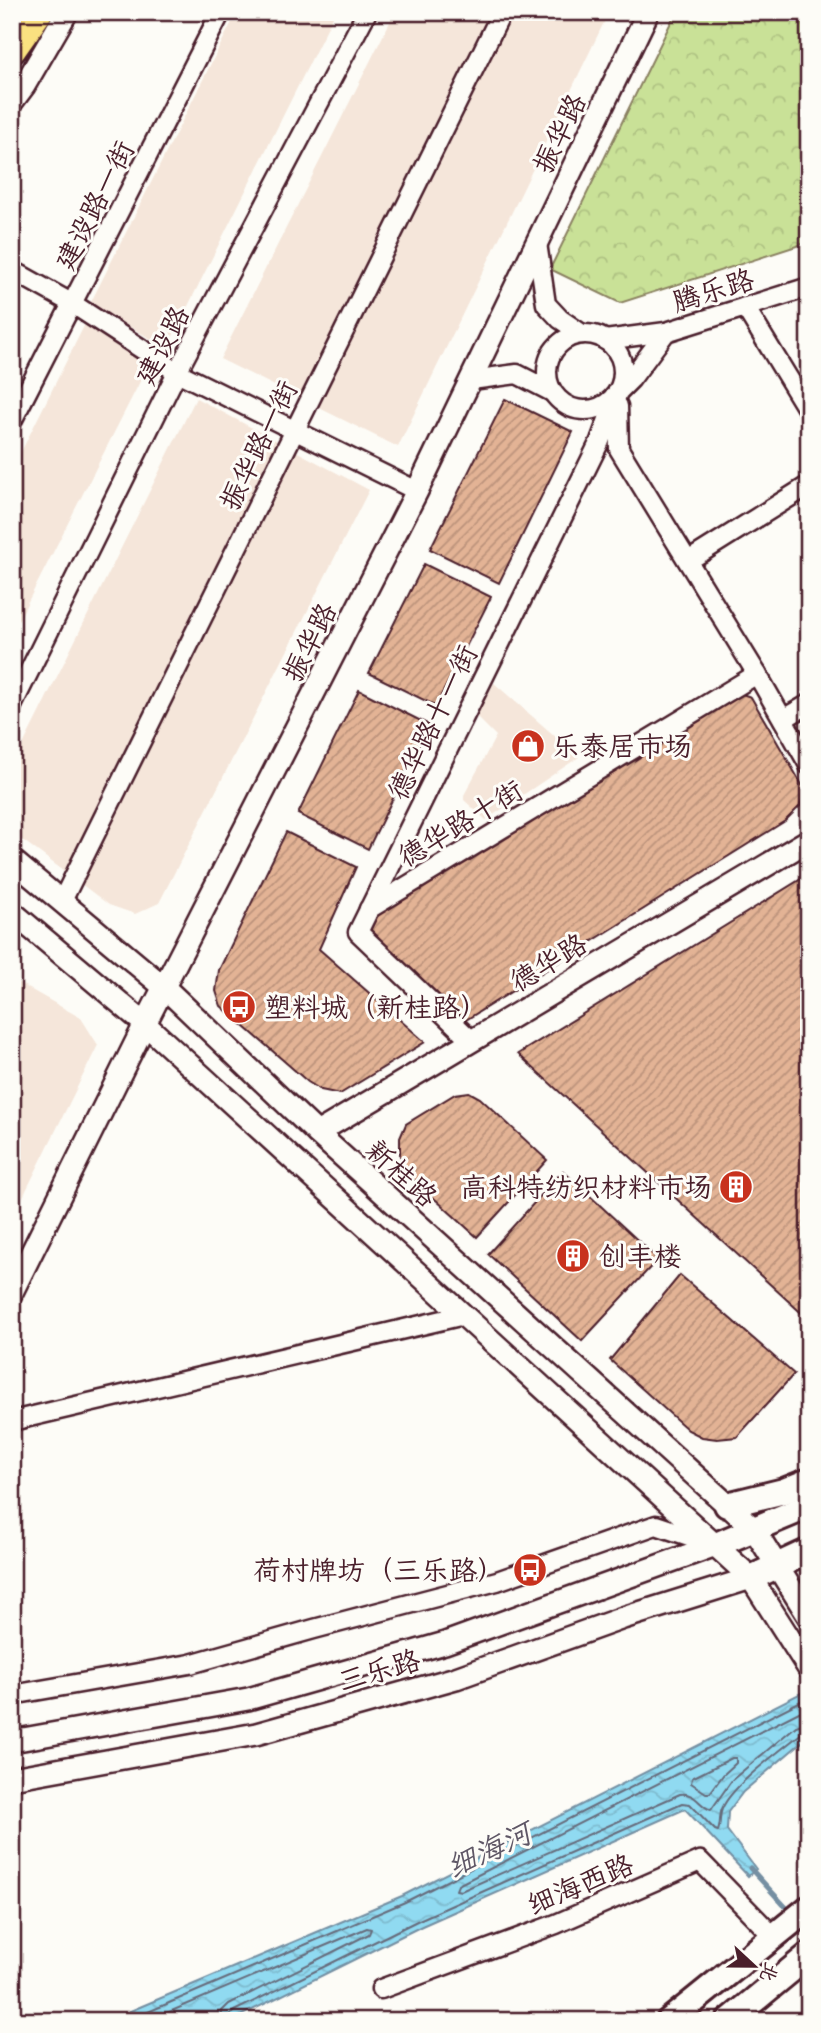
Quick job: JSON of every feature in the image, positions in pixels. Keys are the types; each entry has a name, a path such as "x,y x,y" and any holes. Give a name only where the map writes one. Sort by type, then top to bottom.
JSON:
{"main road":[{"path":"12,50 38,12"},
{"path":"727,1505 784,1491 809,1481"},
{"path":"716,1545 809,1506"},
{"path":"751,1578 809,1551"},
{"path":"670,2021 809,1908"},
{"path":"729,2021 809,1955"}],"street":[{"path":"12,102 67,12"},
{"name":"建设路一街","path":"12,421 221,12"},
{"name":"建设路","path":"12,706 177,372 367,12"},
{"name":"振华路一街","path":"61,901 502,12"},
{"name":"振华路","path":"12,1292 416,491 648,12"},
{"path":"537,243 547,304 561,319 582,334"},
{"path":"12,270 73,304 177,372 416,491"},
{"name":"腾乐路","path":"618,392 666,332 809,287"},
{"path":"746,307 809,412"},
{"path":"605,340 666,332"},
{"path":"552,392 548,366 552,354 560,344 570,337 582,334 594,335 614,347 623,369 618,392 619,449 757,674 809,765"},
{"path":"471,380 517,373 552,392 561,402 585,411 609,402 618,392"},
{"name":"德华路十一街","path":"472,1041 359,932 600,441 618,392"},
{"path":"688,561 809,485"},
{"name":"德华路十街","path":"369,909 757,674"},
{"path":"783,719 809,704"},
{"name":"德华路","path":"317,1133 809,840"},
{"name":"新桂路","path":"12,860 165,988 317,1133 754,1529 809,1617"},
{"path":"12,912 145,1024 751,1578 809,1670"},
{"path":"12,1421 464,1315"},
{"path":"12,1695 190,1664 497,1581 656,1525 716,1545"},
{"name":"三乐路","path":"12,1741 248,1699 445,1643 716,1545"},
{"name":"三乐路","path":"12,1777 256,1734 456,1678 623,1618 751,1578"},
{"name":"细海西路","path":"381,1989 556,1924 701,1861 773,1936"}],"shaded area":[{"path":"237,12 335,12 167,348 90,304"},
{"path":"395,12 609,12 398,447 220,359"},
{"path":"85,324 149,364 12,633 12,470"},
{"path":"196,398 369,490 159,903 135,914 109,905 12,832 12,767"},
{"name":"乐泰居市场","path":"494,683 579,757 486,820 464,800 464,795 496,736 476,716"},
{"path":"12,979 81,1018 98,1045 12,1219"}],"green space":[{"path":"676,12 809,12 809,242 620,303 550,269"}],"water":[{"path":"807,1690 809,1736 743,1792 728,1812 727,1830 756,1869 748,1876 685,1809 422,1926 230,2021 112,2021 402,1896"}],"building":[{"path":"505,399 573,432 499,583 430,549"},
{"path":"424,564 491,597 436,706 369,673"},
{"path":"359,690 429,725 368,849 298,814"},
{"path":"739,693 751,697 805,790 800,806 785,821 461,1023 368,934 370,923 379,909"},
{"path":"286,832 356,867 319,949 425,1042 340,1094 321,1090 308,1082 221,1006 216,991 219,970"},
{"name":"高科特纺织材料市场","path":"809,874 809,1320 518,1054"},
{"path":"469,1092 480,1098 547,1160 477,1237 405,1172 400,1155 400,1138 406,1124 455,1094"},
{"name":"创丰楼","path":"563,1171 658,1259 582,1341 488,1254"},
{"path":"680,1275 794,1374 737,1437 702,1437 688,1430 610,1360"}],"waterway":[{"path":"750,1868 793,1915"}],"place":[{"name":"乐泰居市场","path":"528,746"},
{"name":"塑料城（新桂路）","path":"239,1007"},
{"name":"高科特纺织材料市场","path":"736,1187"},
{"name":"创丰楼","path":"573,1256"},
{"name":"荷村牌坊（三乐路）","path":"530,1570"}],"water label":[{"name":"细海河","path":"489,1850"}]}
